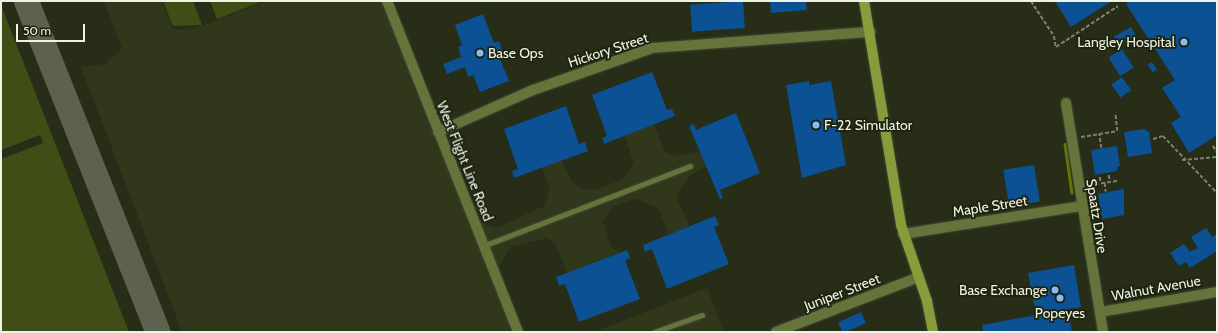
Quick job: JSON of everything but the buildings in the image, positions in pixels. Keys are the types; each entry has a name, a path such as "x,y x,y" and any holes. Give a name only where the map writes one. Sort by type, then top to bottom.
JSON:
{"main road":[{"path":"864,1 903,234 919,277 933,332"}],"street":[{"name":"West Flight Line Road","path":"387,1 518,332"},
{"name":"Hickory Street","path":"438,132 533,90 652,48 870,32"},
{"name":"Spaatz Drive","path":"1066,104 1081,206 1103,332"},
{"name":"Maple Street","path":"903,234 1081,206"},
{"name":"Juniper Street","path":"776,332 919,277"},
{"name":"Walnut Avenue","path":"1100,312 1217,292"}],"lane":[{"path":"483,246 690,166"},
{"path":"654,332 702,315"}],"path":[{"path":"1031,1 1054,36 1056,47 1118,6"},
{"path":"1080,130 1080,137 1117,131 1114,113"},
{"path":"1099,134 1101,148"},
{"path":"1153,139 1163,136 1182,160 1217,194"},
{"path":"1213,146 1217,152"},
{"path":"1182,160 1217,157"},
{"path":"1109,175 1110,182"},
{"path":"1100,177 1101,183"},
{"path":"1084,185 1118,181"},
{"path":"1105,183 1106,192"}],"shaded area":[{"path":"104,1 162,1 172,28 180,30 194,29 266,1 393,1 479,219 485,224 497,228 544,206 550,188 542,168 562,160 571,181 581,188 594,190 624,179 634,163 624,136 654,124 665,152 677,156 700,151 706,167 691,175 679,190 678,201 690,226 669,234 658,208 636,199 613,207 603,221 611,246 620,252 567,273 555,243 547,238 510,247 498,268 522,332 182,332 81,67 105,64 122,48"},
{"path":"707,288 724,332 594,332"}],"green space":[{"path":"163,1 193,1 202,25 173,26"},
{"path":"210,1 263,1 217,19"},
{"path":"1,5 129,332 1,332 1,159 43,143 40,135 1,150"}],"waterway":[{"path":"1065,144 1072,193"}],"taxiway":[{"path":"26,1 158,332"}],"place":[{"name":"Langley Hospital","path":"1184,42"},
{"name":"Base Ops","path":"480,53"},
{"name":"F-22 Simulator","path":"816,125"},
{"name":"Base Exchange","path":"1055,290"},
{"name":"Popeyes","path":"1060,298"}]}
